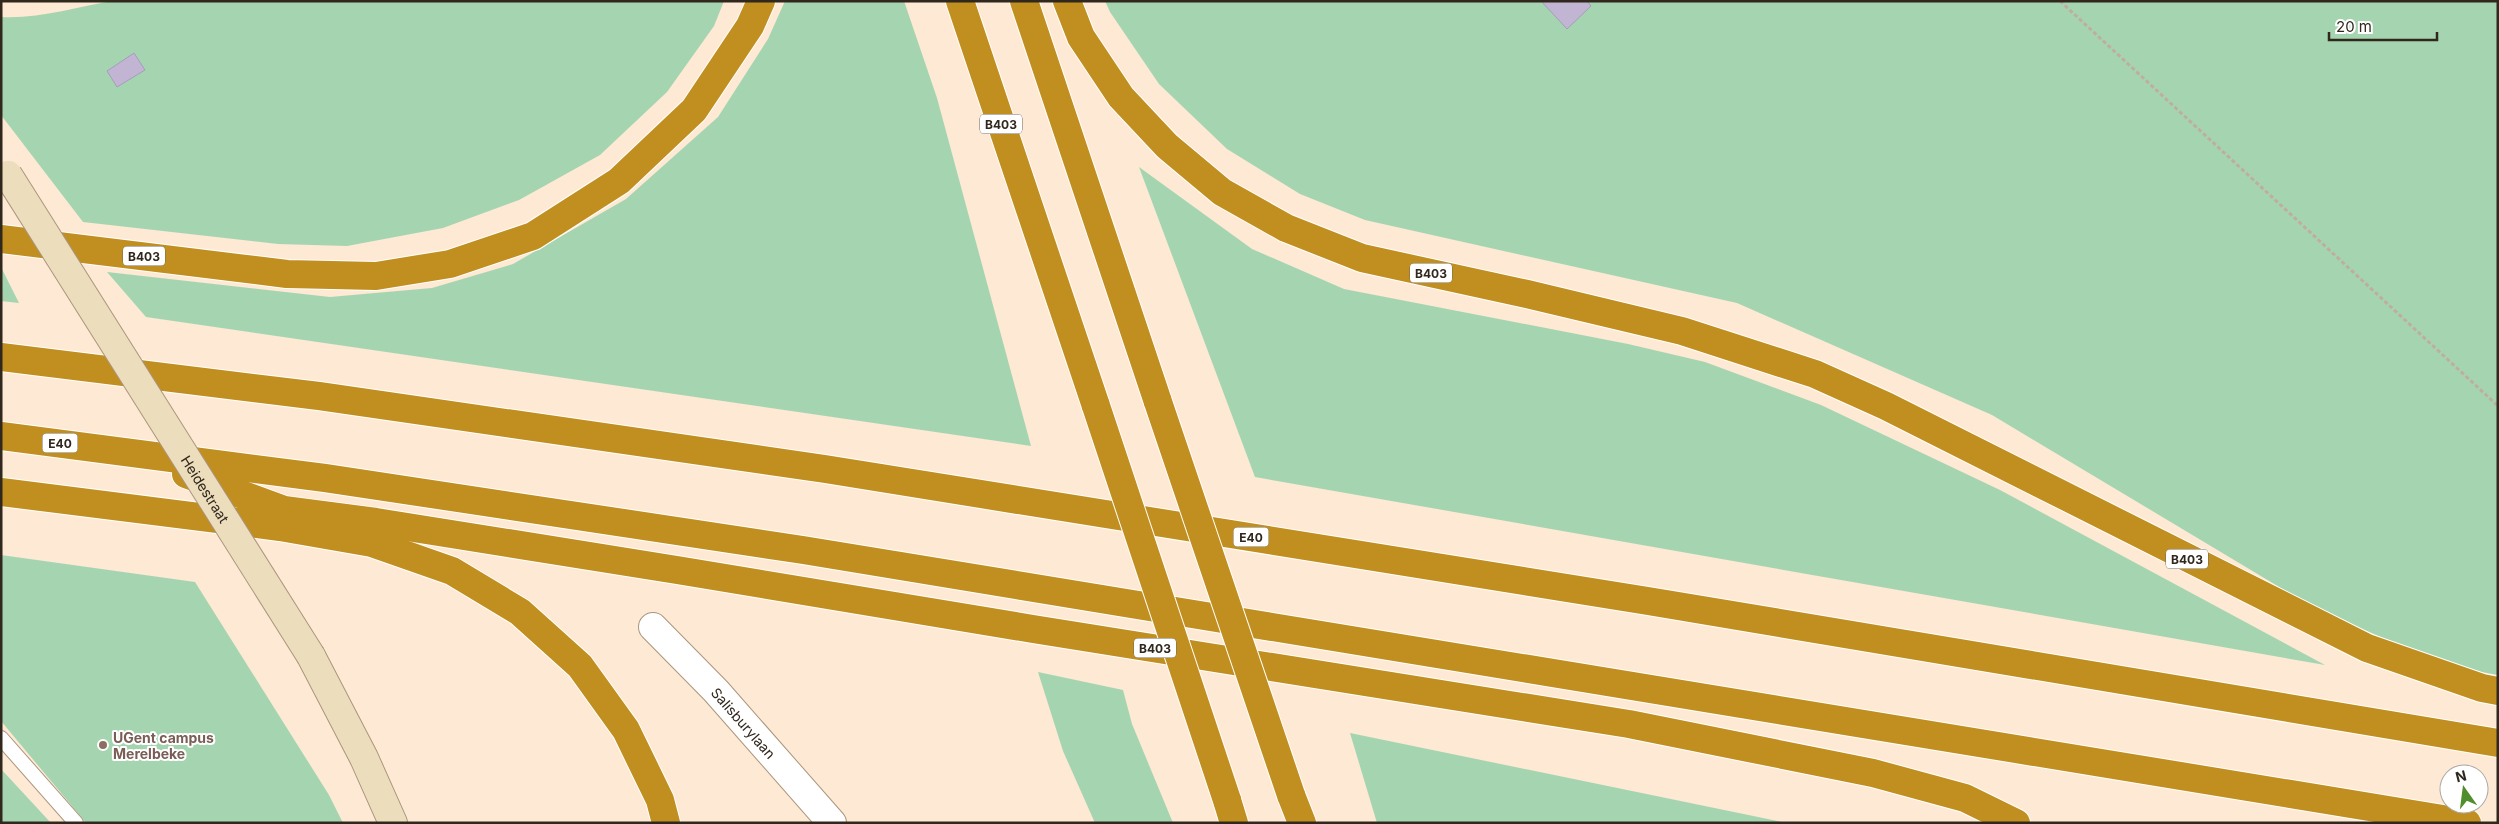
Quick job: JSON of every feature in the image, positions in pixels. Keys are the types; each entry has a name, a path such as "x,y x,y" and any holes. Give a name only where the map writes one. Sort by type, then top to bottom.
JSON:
{"highway":[{"name":"B403","path":"1,239 287,274 376,276 450,264 533,236 619,181 694,110 750,26 761,1"},
{"name":"B403","path":"960,1 1230,811"},
{"path":"1024,1 1158,402 1302,823"},
{"name":"B403","path":"1067,1 1081,37 1121,97 1167,146 1222,192 1286,228 1362,258 1527,294 1682,331 1815,374 1886,406 2367,648 2482,688 2498,691"},
{"name":"E40","path":"1,357 319,396 835,471 1638,599 2498,743"},
{"name":"E40","path":"1,436 325,478 803,550 2468,823"},
{"name":"B403","path":"118,450 284,510 376,522 1628,724 1874,773 1965,798 2016,823"},
{"path":"1,492 289,528 372,543 452,571 520,612 580,666 626,730 660,800 666,823"}],"main road":[{"name":"Heidestraat","path":"5,171 311,656 364,758 393,823"}],"street":[{"name":"Salisburylaan","path":"653,627 716,690 832,823"}],"lane":[{"path":"1,738 76,823"}],"path":[{"path":"2060,1 2498,406"}],"green space":[{"path":"113,1 724,1 714,26 667,92 600,155 519,200 443,228 347,246 278,244 83,222 1,115 1,17 43,14"},
{"path":"785,1 904,1 937,98 1031,446 146,317 107,272 330,297 432,288 513,264 626,199 718,117 768,39"},
{"path":"1105,1 2498,1 2498,675 2448,666 2316,609 1992,415 1737,303 1365,220 1300,194 1227,149 1159,84 1110,12"},
{"path":"1139,167 1252,249 1344,289 1628,344 1705,362 1821,405 2000,490 2325,665 1255,477"},
{"path":"1,267 19,303 1,301"},
{"path":"1,555 195,582 329,795 343,823 86,823 1,721"},
{"path":"1038,672 1123,690 1132,724 1173,823 1095,823 1063,751"},
{"path":"1350,733 1787,823 1377,823"},
{"path":"1,769 51,823 1,823"}],"building":[{"path":"1541,1 1587,1 1591,6 1567,29"},
{"path":"134,53 145,70 117,87 107,71"}],"place":[{"name":"UGent campus Merelbeke","path":"103,745"}]}
